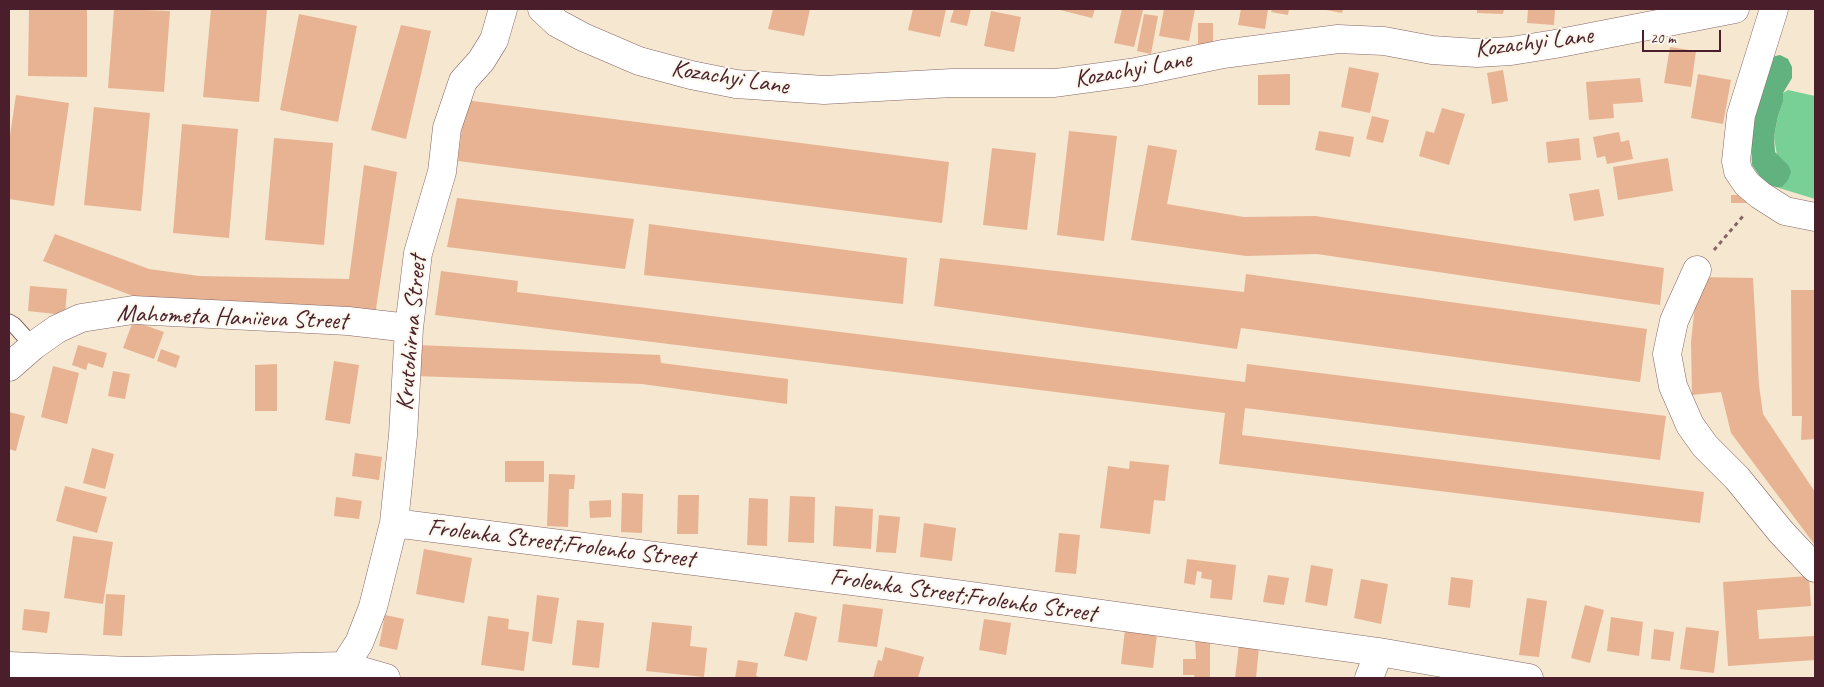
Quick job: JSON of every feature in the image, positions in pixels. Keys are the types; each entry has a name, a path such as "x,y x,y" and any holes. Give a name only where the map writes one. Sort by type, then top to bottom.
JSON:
{"street":[{"name":"Krutohirna Street","path":"344,666 359,643 373,607 394,523 404,426 409,328 418,253 442,172 447,128 463,81 481,61 494,40 503,9"},
{"name":"Kozachyi Lane","path":"542,9 557,23 582,37 639,61 691,75 736,84 824,90 952,84 1056,83 1136,72 1223,54 1338,39 1384,41 1432,50 1477,53 1511,51 1735,9"},
{"path":"1774,9 1741,115 1736,161 1738,171 1747,184 1760,195 1785,211 1815,217"},
{"path":"1697,270 1674,321 1667,354 1673,386 1690,425 1705,446 1737,478 1781,532 1815,568"},
{"name":"Mahometa Haniieva Street","path":"9,367 33,346 57,329 81,318 133,310 348,321 409,328"},
{"name":"Frolenka Street;Frolenko Street","path":"394,523 963,595 1379,652 1529,678"},
{"path":"1370,678 1379,652"},
{"path":"9,666 130,671 311,672 344,666 386,678"}],"lane":[{"path":"9,322 33,346"}],"path":[{"path":"1697,270 1760,195"}],"green space":[{"path":"1780,55 1788,59 1792,67 1792,78 1783,93 1783,102 1774,137 1775,152 1789,166 1791,172 1788,180 1782,187 1776,187 1765,184 1752,165 1750,115 1771,57"},
{"path":"1788,90 1815,96 1815,199 1776,187 1782,186 1774,137 1783,102 1783,93"}],"building":[{"path":"29,9 87,9 87,77 28,76"},
{"path":"114,9 170,11 164,92 108,88"},
{"path":"211,9 267,9 259,102 203,97"},
{"path":"773,9 810,9 804,36 768,29"},
{"path":"913,9 946,9 940,37 908,30"},
{"path":"954,9 971,9 967,26 950,22"},
{"path":"1056,9 1095,9 1092,18"},
{"path":"1122,9 1143,10 1134,47 1114,43"},
{"path":"1164,9 1195,9 1189,41 1159,36"},
{"path":"1241,9 1268,9 1265,29 1238,25"},
{"path":"1272,9 1289,9 1288,15 1271,12"},
{"path":"1321,9 1343,9 1342,13"},
{"path":"1477,9 1504,9 1503,14 1477,13"},
{"path":"1528,9 1555,9 1554,25 1527,23"},
{"path":"991,11 1021,17 1014,52 984,46"},
{"path":"299,14 357,26 338,122 280,110"},
{"path":"1144,14 1158,16 1151,54 1137,51"},
{"path":"1198,23 1213,23 1213,44 1198,44"},
{"path":"401,25 431,31 406,139 371,130"},
{"path":"1670,47 1696,51 1691,87 1664,83"},
{"path":"1349,67 1379,73 1370,113 1341,107"},
{"path":"1503,70 1508,101 1492,104 1487,73"},
{"path":"1290,74 1290,105 1258,105 1258,75"},
{"path":"1698,74 1731,80 1723,124 1691,118"},
{"path":"1640,78 1643,102 1613,104 1614,118 1589,120 1586,82"},
{"path":"16,95 69,103 54,206 9,199 9,142"},
{"path":"465,100 949,162 942,223 458,161"},
{"path":"94,107 150,113 141,211 84,205"},
{"path":"1442,108 1465,114 1449,165 1419,156 1426,131 1434,133"},
{"path":"1372,116 1389,120 1383,143 1366,139"},
{"path":"182,124 238,129 229,238 173,233"},
{"path":"1069,131 1117,136 1104,241 1057,235"},
{"path":"1319,131 1354,137 1350,157 1315,150"},
{"path":"1619,132 1621,142 1629,140 1633,159 1607,164 1605,156 1597,158 1593,137"},
{"path":"274,138 333,143 324,245 265,240"},
{"path":"1579,138 1581,160 1548,163 1546,142"},
{"path":"1148,145 1177,150 1167,204 1244,217 1315,216 1664,268 1660,305 1317,254 1246,256 1131,240"},
{"path":"992,148 1036,153 1027,230 983,225"},
{"path":"1668,158 1673,191 1618,200 1613,167"},
{"path":"364,165 397,172 375,315 138,298 43,261 55,234 149,269 199,276 349,279"},
{"path":"1599,189 1604,216 1574,221 1569,194"},
{"path":"1731,195 1749,195 1749,203 1731,203"},
{"path":"457,198 634,219 625,269 447,247"},
{"path":"649,224 907,258 903,304 644,275"},
{"path":"940,258 1244,292 1246,274 1647,329 1640,382 1241,328 1237,349 934,306"},
{"path":"441,271 518,281 517,292 1245,382 1247,364 1666,416 1660,460 1245,408 1242,435 1704,492 1700,523 1219,464 1225,413 435,315"},
{"path":"1698,277 1753,278 1759,385 1763,414 1815,492 1815,545 1731,433 1721,392 1692,395 1691,342"},
{"path":"30,286 67,289 65,315 28,311"},
{"path":"1791,290 1815,290 1815,439 1801,440 1802,416 1792,416"},
{"path":"133,321 164,332 154,359 123,348"},
{"path":"78,345 107,353 103,368 88,363 86,370 72,365"},
{"path":"417,345 660,355 661,363 788,379 787,404 642,384 415,376"},
{"path":"161,349 180,356 176,368 157,361"},
{"path":"334,361 359,365 350,424 325,420"},
{"path":"277,364 277,411 255,411 255,365"},
{"path":"53,366 79,373 67,424 41,417"},
{"path":"113,371 130,374 125,399 108,396"},
{"path":"9,412 25,416 16,451 9,449"},
{"path":"92,448 114,454 105,489 83,483"},
{"path":"355,453 382,457 379,480 352,476"},
{"path":"505,461 544,461 544,482 505,482"},
{"path":"1130,461 1169,465 1165,501 1154,500 1150,534 1100,528 1108,466 1129,469"},
{"path":"549,474 575,475 574,489 569,489 568,527 547,526"},
{"path":"65,486 107,497 97,533 56,521"},
{"path":"622,493 643,494 642,533 621,532"},
{"path":"678,495 699,495 698,534 677,534"},
{"path":"790,496 815,497 814,543 788,542"},
{"path":"336,497 362,501 359,519 334,516"},
{"path":"749,498 768,499 767,546 747,545"},
{"path":"611,500 611,517 590,518 589,501"},
{"path":"835,506 873,509 871,549 833,546"},
{"path":"879,515 900,517 896,553 876,552"},
{"path":"924,523 956,528 952,561 920,557"},
{"path":"1059,533 1080,535 1076,574 1055,572"},
{"path":"73,536 113,542 103,604 64,598"},
{"path":"424,549 472,558 464,603 416,594"},
{"path":"1187,559 1236,565 1232,600 1210,598 1212,580 1201,578 1202,572 1197,571 1195,585 1184,583"},
{"path":"1311,565 1333,569 1327,606 1305,602"},
{"path":"1268,575 1289,578 1284,605 1263,602"},
{"path":"1809,576 1811,606 1757,610 1759,639 1815,636 1815,660 1728,666 1723,582"},
{"path":"1451,577 1473,580 1470,608 1448,605"},
{"path":"1361,579 1388,584 1381,624 1354,618"},
{"path":"106,594 125,595 122,636 103,635"},
{"path":"537,595 559,598 552,644 532,641"},
{"path":"1527,598 1547,601 1539,657 1519,655"},
{"path":"843,604 883,609 877,647 838,642"},
{"path":"1585,605 1604,610 1590,663 1571,658"},
{"path":"24,609 50,612 47,633 22,630"},
{"path":"795,612 817,617 807,661 784,656"},
{"path":"385,615 404,619 397,650 379,646"},
{"path":"488,616 509,619 508,629 529,632 524,671 481,665"},
{"path":"1611,617 1643,622 1639,656 1607,651"},
{"path":"984,619 1011,623 1006,655 979,650"},
{"path":"577,620 604,623 599,668 572,665"},
{"path":"652,622 692,626 690,646 707,648 704,677 646,671"},
{"path":"1686,627 1719,631 1714,673 1680,669"},
{"path":"1654,629 1674,632 1670,661 1651,659"},
{"path":"1125,630 1157,634 1153,668 1121,664"},
{"path":"1195,639 1210,639 1210,678 1195,678 1194,675 1183,675 1183,659 1196,659"},
{"path":"1239,644 1259,647 1256,678 1235,678"},
{"path":"885,647 924,657 918,678 873,678 878,660 882,661"},
{"path":"738,660 758,663 756,676 762,678 735,678"}]}
